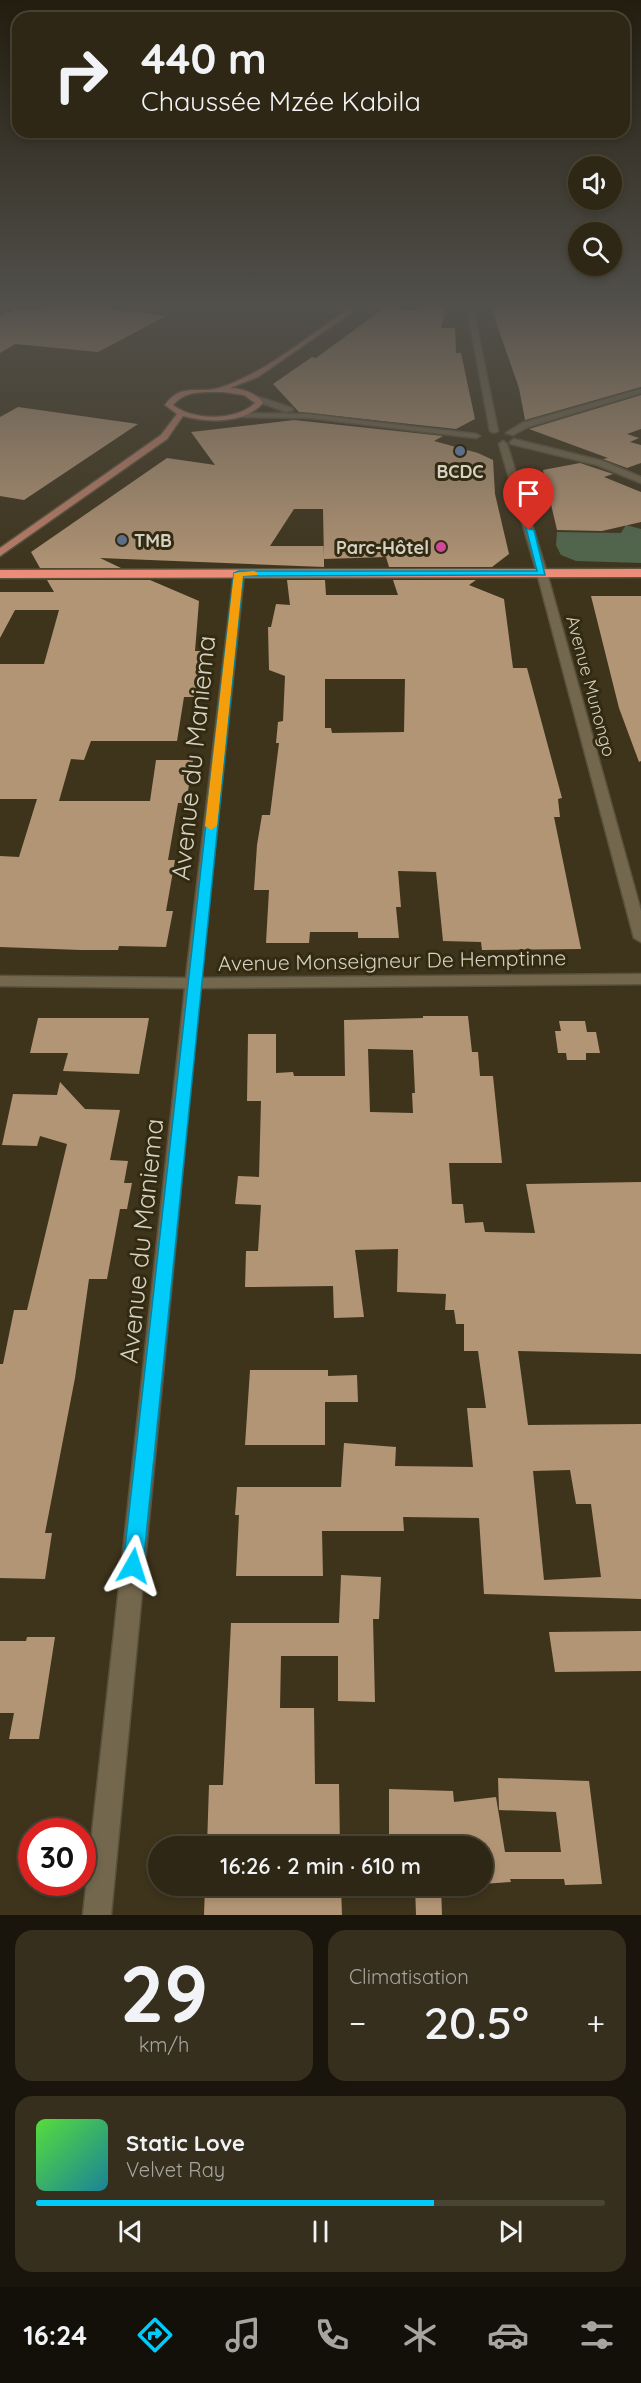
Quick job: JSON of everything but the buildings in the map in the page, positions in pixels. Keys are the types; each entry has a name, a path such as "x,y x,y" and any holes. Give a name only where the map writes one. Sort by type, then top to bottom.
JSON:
{"highway":[{"path":"0,574 641,573"}],"main road":[{"path":"175,397 169,405 181,414 213,418"},
{"path":"0,552 164,437 213,418 238,415 257,406 254,397"},
{"path":"164,437 181,414"}],"street":[{"path":"255,397 309,416"},
{"path":"487,397 494,431"},
{"path":"476,436 494,431 510,433 525,425 619,397"},
{"path":"238,415 309,416 476,436 600,463 641,480"},
{"name":"Avenue Munongo","path":"510,433 517,437 500,443 542,573 641,938"},
{"name":"Avenue du Maniema","path":"97,1915 193,983 239,573"},
{"name":"Avenue Monseigneur De Hemptinne","path":"0,981 193,983 641,979"}],"green space":[{"path":"626,525 641,529 641,563 576,561 561,555 556,545 557,532 621,533"}],"slow traffic":[{"path":"211,826 239,573 254,573"}],"place":[{"name":"BCDC","path":"460,451"},
{"name":"TMB","path":"122,540"},
{"name":"Parc-Hôtel","path":"441,547"}],"route":[{"path":"133,1566 193,983 239,573 542,573 529,530"}]}
